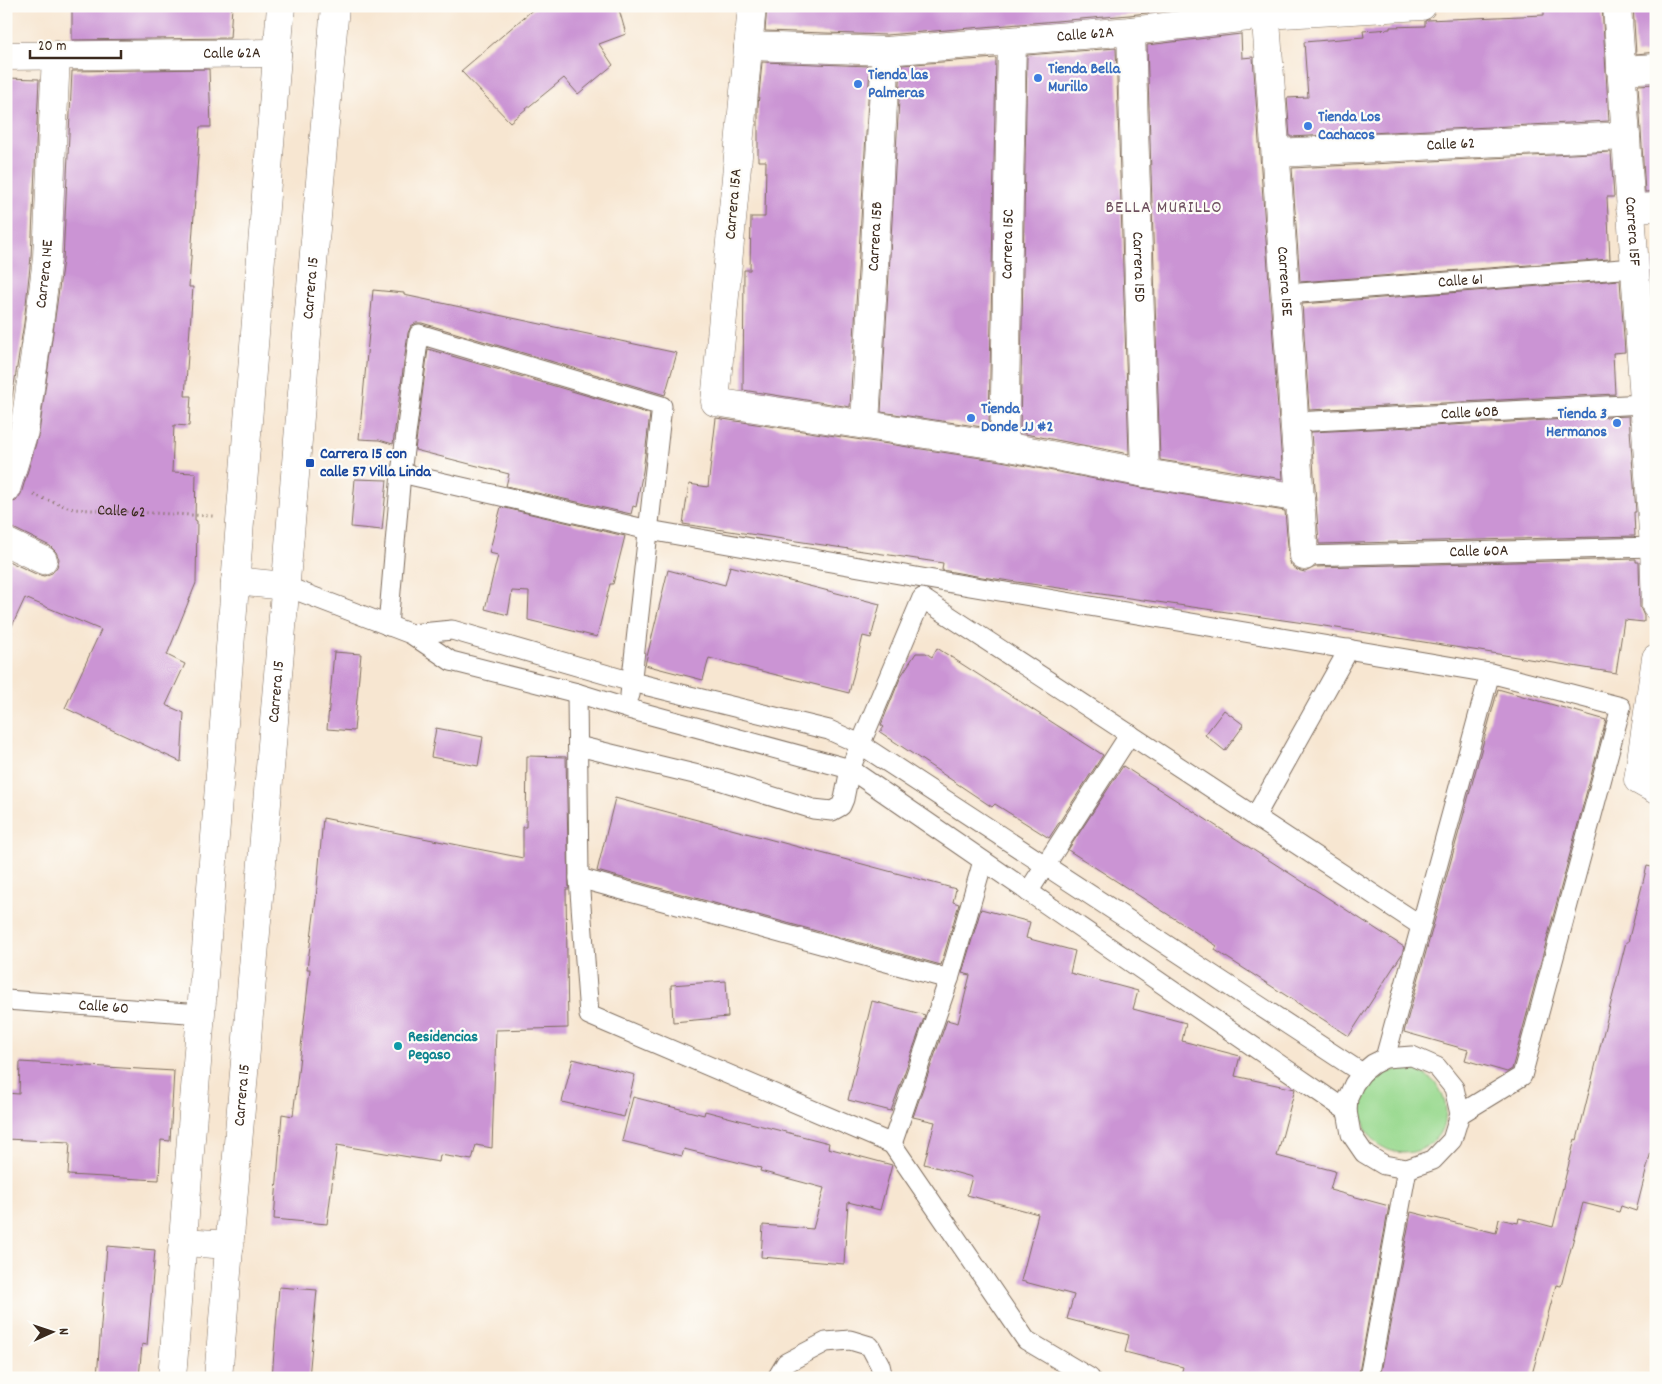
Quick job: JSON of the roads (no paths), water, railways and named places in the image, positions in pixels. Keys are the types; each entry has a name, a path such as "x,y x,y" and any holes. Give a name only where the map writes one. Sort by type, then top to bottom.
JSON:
{"street":[{"path":"172,1378 281,6"},
{"name":"Carrera 15","path":"218,1378 335,6"},
{"name":"Carrera 15A","path":"752,6 715,402 865,424"},
{"name":"Calle 62A","path":"748,46 886,51 1131,31 1265,11 1422,6"},
{"name":"Carrera 15F","path":"1617,6 1626,136 1643,207 1635,268 1648,358 1644,404 1654,511 1656,606"},
{"name":"Carrera 15E","path":"1265,11 1304,556"},
{"name":"Carrera 15D","path":"1131,31 1145,473"},
{"name":"Carrera 15C","path":"1004,446 1012,41"},
{"name":"Carrera 15B","path":"865,424 886,51"},
{"name":"Calle 62A","path":"6,56 277,53"},
{"name":"Carrera 14E","path":"7,488 24,431 47,258 56,55"},
{"path":"1621,70 1656,68"},
{"name":"Calle 62","path":"1276,153 1626,136"},
{"path":"865,424 1004,446 1145,473 1300,498"},
{"path":"6,542 43,560"},
{"path":"235,582 285,586"},
{"path":"1656,658 1638,780 1656,790"},
{"path":"183,1242 230,1245"}],"lane":[{"name":"Calle 61","path":"1286,294 1635,268"},
{"path":"388,626 401,473 419,334 662,406 629,709"},
{"name":"Calle 60B","path":"1295,422 1644,404"},
{"path":"401,473 649,530 922,578 1490,673 1621,707 1522,1076 1460,1114"},
{"name":"Calle 60A","path":"1304,556 1654,547"},
{"path":"578,746 719,780 813,808 832,811 841,806 844,799 850,769 922,598 922,578"},
{"path":"285,586 411,634 451,661 578,693 629,709 850,769 1347,1111"},
{"path":"922,598 1420,925"},
{"path":"411,634 452,630 632,682 829,730 860,744 1362,1073"},
{"path":"1255,817 1349,649"},
{"path":"1385,1058 1490,673"},
{"path":"578,693 579,878 589,1015 892,1144 1026,1340 1090,1378"},
{"path":"1028,892 1130,734"},
{"path":"892,1144 949,979 983,861"},
{"path":"579,878 949,979"},
{"name":"Calle 60","path":"6,1000 201,1014"},
{"path":"1412,1056 1437,1067 1454,1088 1460,1114 1452,1140 1433,1160 1407,1169 1384,1165 1364,1153 1351,1134 1347,1111 1348,1097 1362,1073 1372,1064 1385,1058 1412,1056"},
{"path":"1369,1378 1407,1169"},
{"path":"777,1378 786,1363 826,1342 850,1340 870,1346 880,1365 883,1378"}],"place":[{"name":"Tienda Bella Murillo","path":"1038,78"},
{"name":"Tienda las Palmeras","path":"858,84"},
{"name":"Tienda Los Cachacos","path":"1308,126"},
{"name":"Tienda Donde JJ #2","path":"971,418"},
{"name":"Tienda 3 Hermanos","path":"1617,423"},
{"name":"Carrera 15 con calle 57 Villa Linda","path":"310,463"},
{"name":"Residencias Pegaso","path":"398,1046"}],"district":[{"name":"BELLA MURILLO","path":"1164,208"}]}
